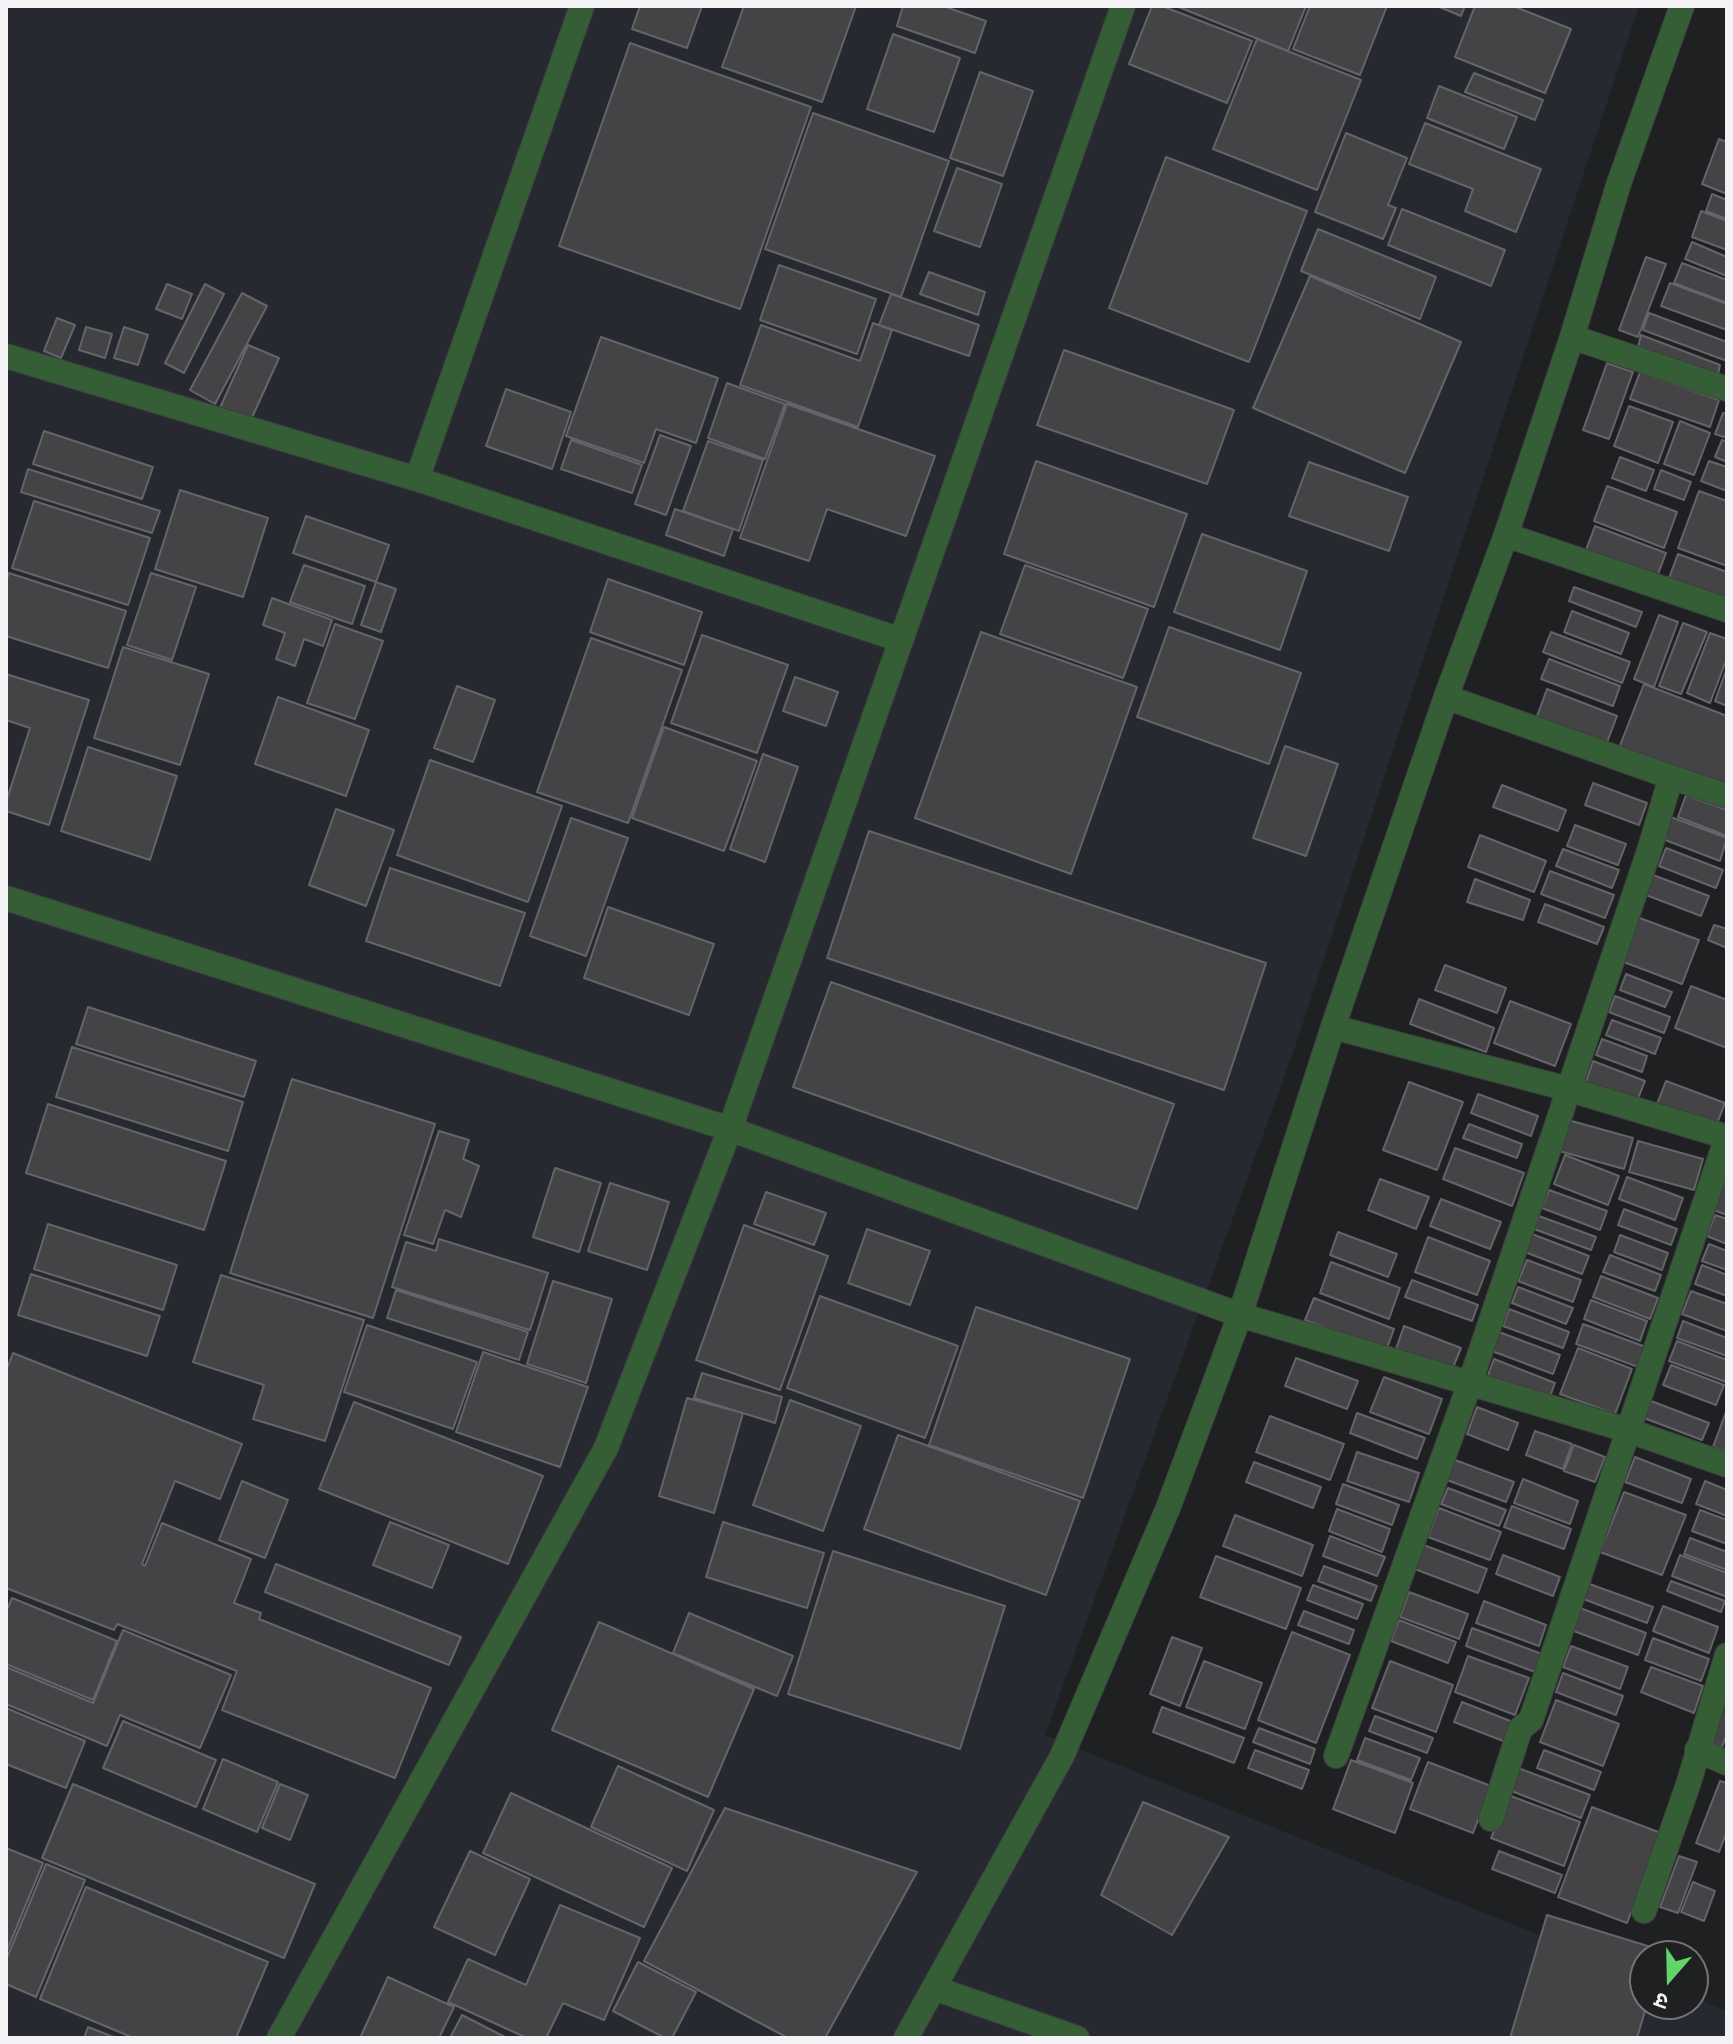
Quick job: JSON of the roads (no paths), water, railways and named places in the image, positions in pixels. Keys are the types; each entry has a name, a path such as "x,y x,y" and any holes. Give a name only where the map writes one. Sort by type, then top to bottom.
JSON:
{"street":[{"path":"417,479 582,6"},
{"path":"906,2038 1062,1756 1168,1508 1240,1315 1333,1027 1446,697 1506,535 1619,183 1682,6"},
{"path":"279,2038 606,1448 730,1129 1121,7"},
{"path":"1572,337 1727,389"},
{"path":"6,356 417,479 901,640"},
{"path":"1506,535 1727,610"},
{"path":"1446,697 1727,796"},
{"path":"1336,1756 1470,1383 1650,848 1671,777"},
{"path":"6,898 730,1129 1240,1315 1627,1430 1727,1465"},
{"path":"1333,1027 1568,1089 1727,1137 1531,1720 1520,1729 1491,1819"},
{"path":"1644,1911 1688,1785 1727,1655"},
{"path":"1697,1750 1727,1763"},
{"path":"934,1988 1077,2038"}]}
